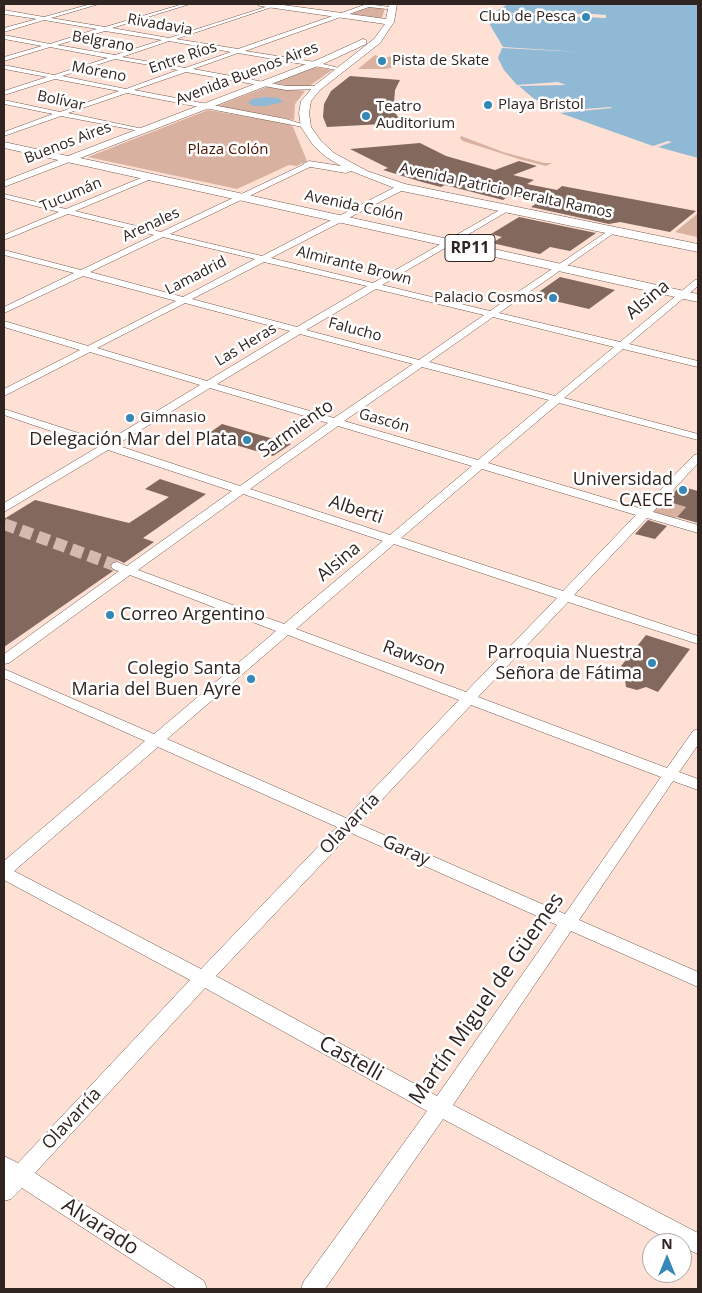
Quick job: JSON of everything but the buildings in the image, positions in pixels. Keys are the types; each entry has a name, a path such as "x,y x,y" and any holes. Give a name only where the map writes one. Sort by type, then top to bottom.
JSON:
{"main road":[{"path":"260,4 386,22"},
{"path":"306,127 305,104 317,88 377,41 386,22 389,5"},
{"name":"Avenida Buenos Aires","path":"143,131 316,64 361,44 386,22"},
{"name":"Avenida Patricio Peralta Ramos","path":"306,127 317,143 330,155 363,173 402,187 698,248"},
{"name":"Buenos Aires","path":"69,159 143,131"},
{"name":"Avenida Colón","path":"4,145 698,298"},
{"path":"309,164 363,173"}],"street":[{"path":"4,30 96,4"},
{"path":"4,59 188,4"},
{"path":"370,4 389,5"},
{"name":"Entre Ríos","path":"4,134 370,4"},
{"path":"4,93 276,5"},
{"name":"Rivadavia","path":"4,12 316,64 342,70"},
{"name":"Belgrano","path":"4,37 264,84 289,88 317,88"},
{"name":"Moreno","path":"4,67 286,120 306,127"},
{"name":"Bolívar","path":"4,102 143,131"},
{"name":"Buenos Aires","path":"4,184 69,159"},
{"name":"Arenales","path":"4,310 309,164"},
{"name":"Tucumán","path":"4,238 148,177"},
{"name":"Lamadrid","path":"4,393 402,187"},
{"name":"Almirante Brown","path":"4,196 698,364"},
{"name":"Las Heras","path":"4,508 504,209"},
{"name":"Sarmiento","path":"4,660 123,568 240,490 611,231"},
{"name":"Falucho","path":"4,252 698,436"},
{"name":"Alsina","path":"4,872 480,464 698,282"},
{"name":"Gascón","path":"4,324 698,529"},
{"name":"Alberti","path":"4,412 698,640"},
{"name":"Olavarría","path":"4,1192 12,1170 204,978 698,457"},
{"name":"Rawson","path":"123,568 698,785"},
{"name":"Garay","path":"4,673 698,980"},
{"name":"Martín Miguel de Güemes","path":"312,1289 440,1108 698,734"},
{"name":"Castelli","path":"4,872 204,978 440,1108 698,1244"},
{"name":"Alvarado","path":"12,1170 196,1289"}],"green space":[{"path":"370,6 385,8 382,18 350,14"},
{"name":"Pista de Skate","path":"375,55 382,58 394,56 399,62 394,67 386,69 358,69"},
{"path":"314,67 332,70 308,87 293,87 274,83"},
{"path":"269,86 305,91 295,104 294,120 217,106"},
{"name":"Plaza Colón","path":"208,110 290,124 307,161 297,166 289,165 237,189 88,157"},
{"path":"461,136 503,152 544,163 552,163 546,166 522,160 463,141 460,138"},
{"path":"697,214 697,237 675,232"},
{"path":"664,500 686,507 674,520 647,511"}],"water":[{"path":"508,4 698,4 698,158 658,147 672,142 668,141 653,146 560,113 611,107 558,111 533,98 519,86 566,85 558,82 517,85 504,70 498,58 502,48 581,52 503,47 490,25 491,14"},
{"path":"265,97 279,98 283,102 266,106 254,106 248,103 252,99"}],"pier":[{"path":"489,13 594,14 606,15 606,18"}],"tunnel":[{"path":"4,524 117,566"}],"place":[{"name":"Club de Pesca","path":"586,17"},
{"name":"Pista de Skate","path":"382,61"},
{"name":"Playa Bristol","path":"488,105"},
{"name":"Teatro Auditorium","path":"366,116"},
{"name":"Palacio Cosmos","path":"553,298"},
{"name":"Gimnasio","path":"130,418"},
{"name":"Delegación Mar del Plata","path":"247,440"},
{"name":"Universidad CAECE","path":"683,490"},
{"name":"Correo Argentino","path":"110,615"},
{"name":"Parroquia Nuestra Señora de Fátima","path":"652,663"},
{"name":"Colegio Santa Maria del Buen Ayre","path":"251,679"}]}
